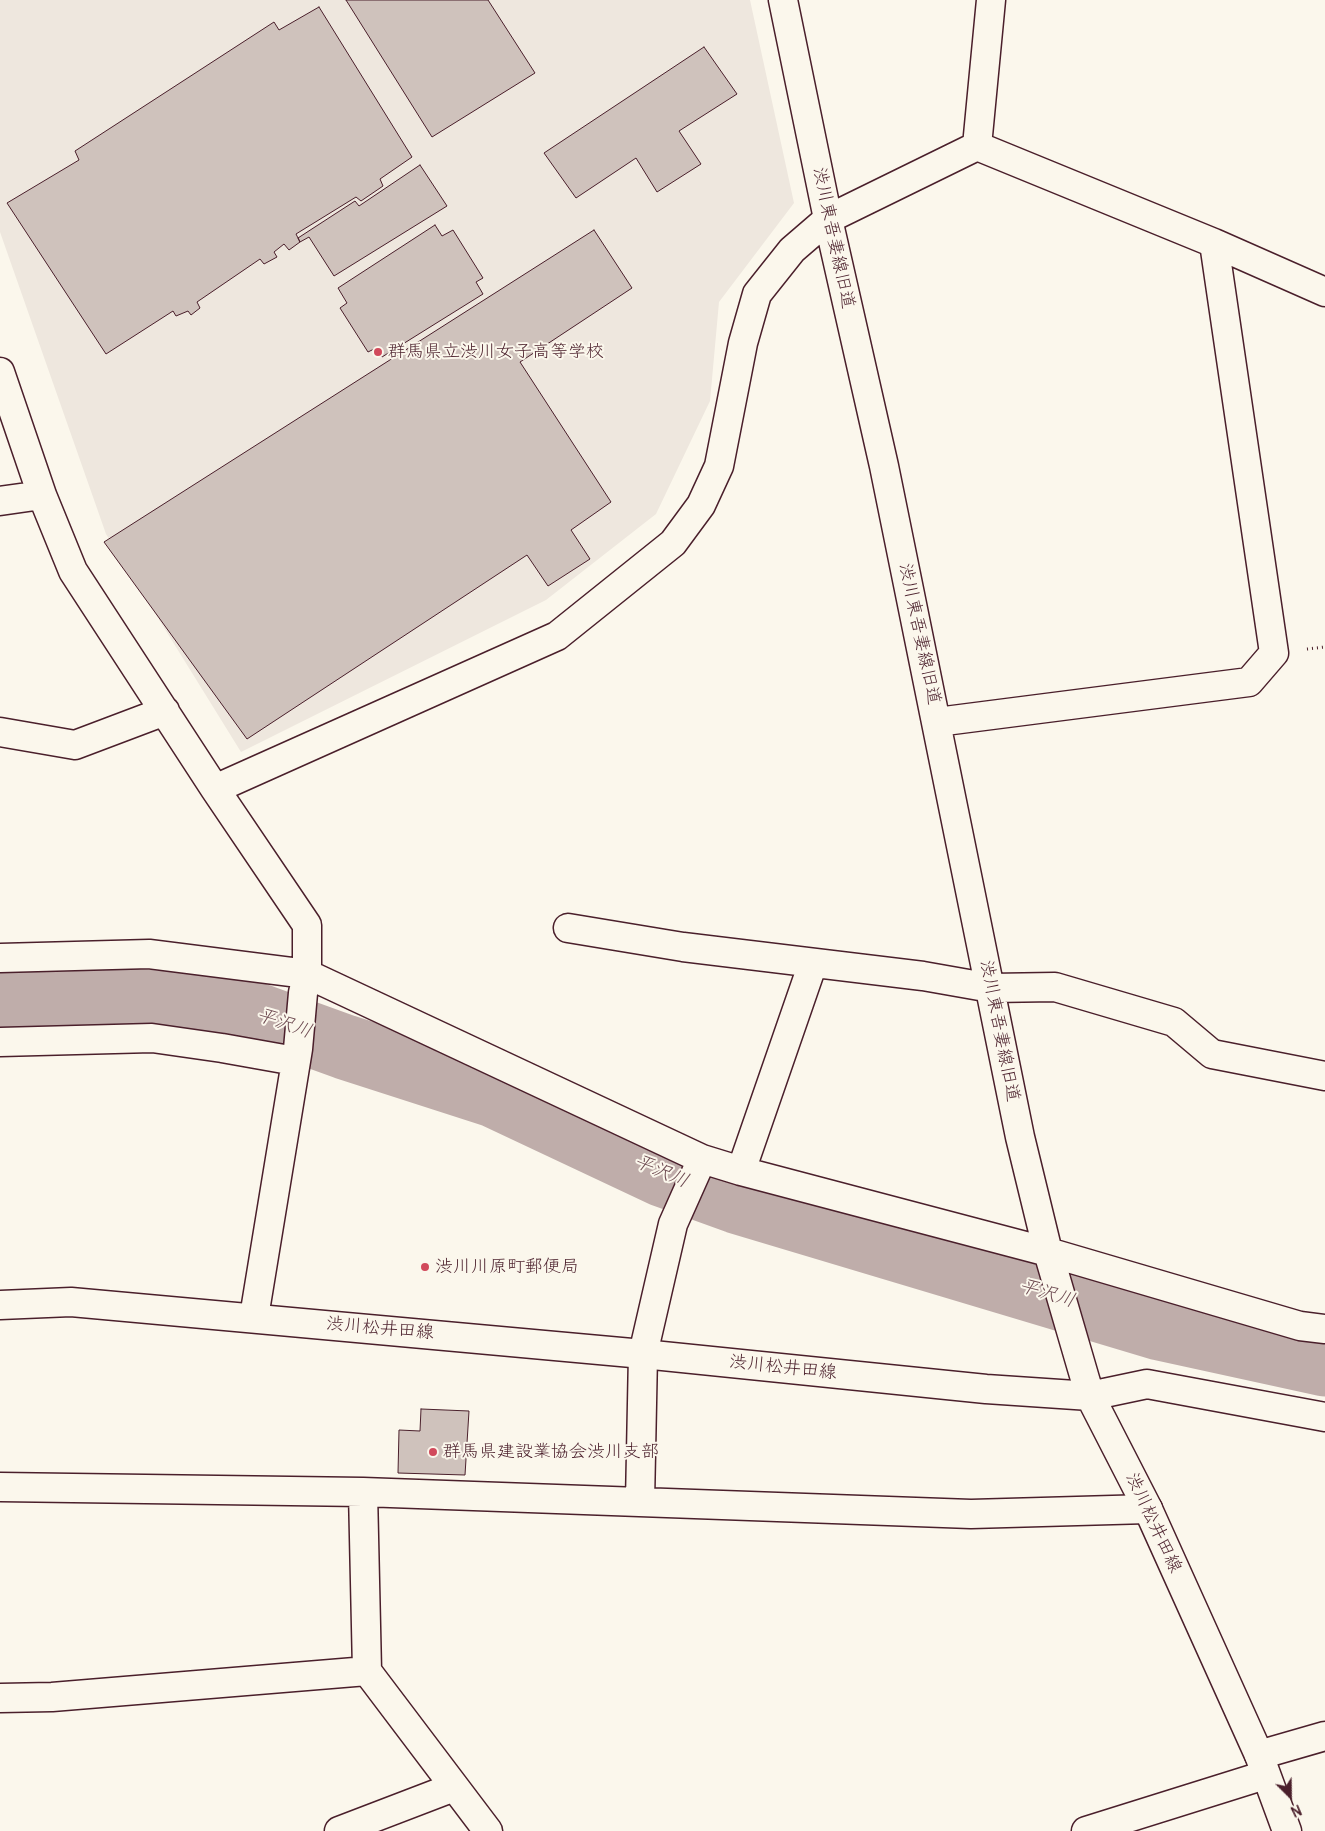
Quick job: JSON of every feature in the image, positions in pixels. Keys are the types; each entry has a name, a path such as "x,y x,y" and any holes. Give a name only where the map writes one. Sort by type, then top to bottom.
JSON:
{"street":[{"name":"渋川東吾妻線旧道","path":"782,0 828,219 884,466 1020,1137 1051,1260 1090,1396"},
{"path":"978,146 991,0"},
{"path":"216,790 557,636 673,543 701,505 719,466 743,343 757,294 792,250 828,219 978,146 1214,243 1325,292"},
{"path":"937,722 1249,682 1274,653 1214,243"},
{"path":"0,372 42,495 73,571 307,925 305,984 297,1055 254,1317"},
{"path":"0,501 42,495"},
{"path":"0,732 75,745 165,711"},
{"path":"568,928 683,947 923,976 991,988 1055,988 1174,1022 1212,1054 1325,1076"},
{"path":"0,958 149,954 305,984 699,1164 741,1171 1051,1260 1300,1326 1325,1329"},
{"path":"741,1171 813,962"},
{"path":"0,1042 152,1038 222,1048 297,1055"},
{"path":"640,1502 643,1354 673,1224 699,1164"},
{"name":"渋川松井田線","path":"0,1305 71,1302 254,1317 986,1389 1090,1396 1148,1509 1262,1765 1287,1831"},
{"path":"1090,1396 1147,1384 1325,1417"},
{"path":"0,1487 363,1492 971,1514 1148,1509"},
{"path":"363,1492 367,1671 488,1831"},
{"path":"0,1698 52,1697 367,1671"},
{"path":"1086,1831 1262,1765 1325,1736"},
{"path":"339,1831 454,1787"}],"shaded area":[{"name":"群馬県立渋川女子高等学校","path":"0,0 750,0 794,203 719,302 710,401 656,514 546,600 241,752 106,534 0,232"}],"building":[{"path":"346,0 488,0 535,73 432,137"},
{"path":"319,7 412,157 380,179 383,186 361,201 356,197 296,234 300,242 289,250 284,244 274,252 277,257 264,264 260,259 197,302 200,308 191,315 188,311 176,316 173,311 106,354 7,203 79,160 75,151 274,22 279,30"},
{"path":"704,47 737,94 679,131 701,164 657,192 636,158 576,198 544,153"},
{"path":"420,165 447,206 334,276 309,237 300,242 298,238 355,201 359,206"},
{"path":"435,225 442,236 453,230 483,278 476,282 483,294 382,357 376,348 368,352 340,308 347,303 338,288"},
{"path":"594,230 632,288 520,362 611,502 571,530 590,559 548,586 527,555 247,739 104,542"},
{"name":"群馬県建設業協会渋川支部","path":"421,1409 469,1411 465,1475 398,1473 399,1430 420,1431"}],"waterway":[{"name":"平沢川","path":"0,996 100,999 240,1009 345,1047 494,1095 664,1175 736,1201 1160,1328 1325,1364"}],"place":[{"name":"群馬県立渋川女子高等学校","path":"378,352"},
{"name":"渋川川原町郵便局","path":"425,1267"},
{"name":"群馬県建設業協会渋川支部","path":"433,1452"}]}
